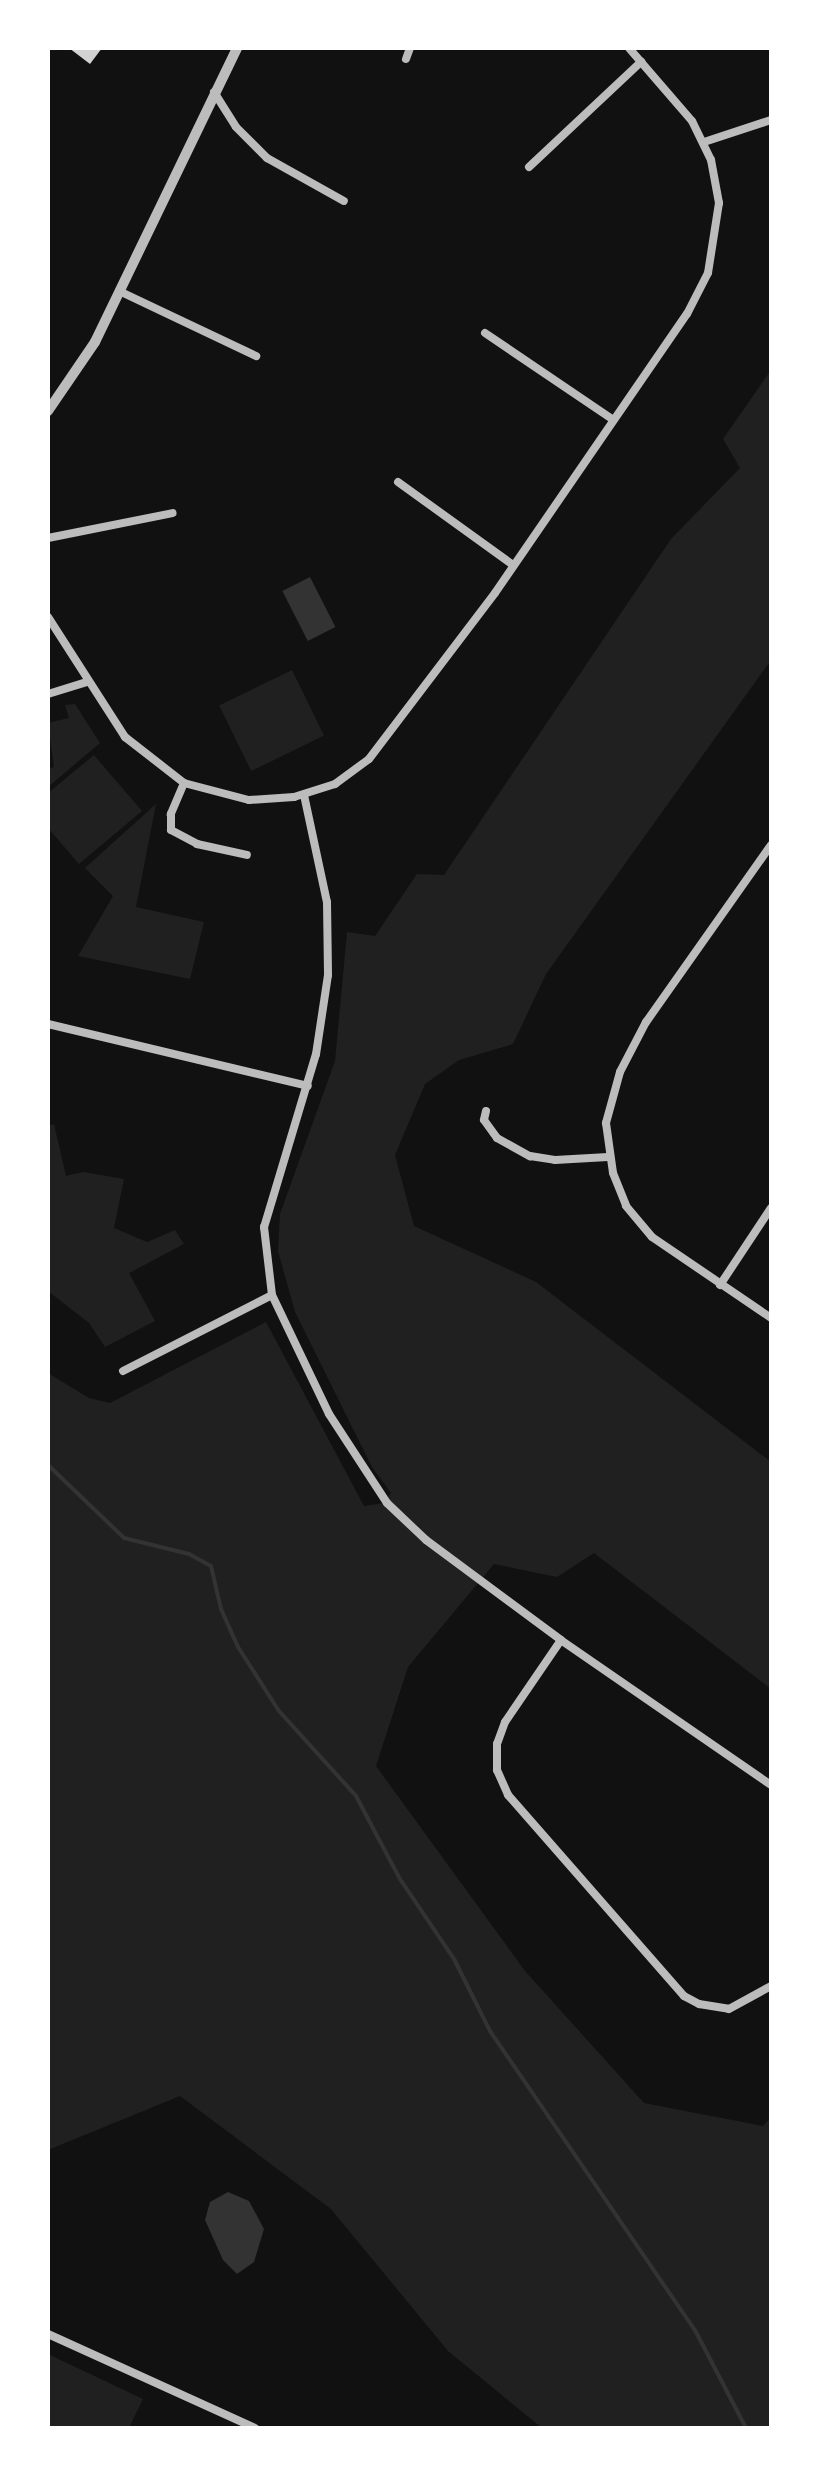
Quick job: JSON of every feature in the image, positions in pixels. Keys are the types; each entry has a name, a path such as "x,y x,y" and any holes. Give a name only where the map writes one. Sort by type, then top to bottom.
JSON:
{"street":[{"path":"48,411 82,362 119,291 237,48"},
{"path":"406,59 410,48"},
{"path":"48,617 87,682 141,754 184,783 249,800 304,795 353,773 386,741 687,314 708,273 719,203 704,142 629,48"},
{"path":"529,167 641,62"},
{"path":"213,92 236,127 267,158 344,201"},
{"path":"704,142 771,120"},
{"path":"119,291 256,356"},
{"path":"485,333 612,419"},
{"path":"398,482 513,565"},
{"path":"48,538 173,513"},
{"path":"48,694 87,682"},
{"path":"184,783 171,814 171,830 197,844 247,855"},
{"path":"304,795 329,925 325,1002 308,1086 264,1227 272,1295 329,1414 387,1503 415,1532 561,1640 771,1785"},
{"path":"771,845 707,931 628,1055 609,1106 608,1157 626,1206 652,1237 771,1318"},
{"path":"48,1024 308,1086"},
{"path":"486,1111 484,1120 497,1138 530,1156 555,1160 608,1157"},
{"path":"720,1285 771,1208"},
{"path":"123,1371 272,1295"},
{"path":"561,1640 500,1733 495,1758 508,1795 684,1996 699,2004 729,2009 771,1986"},
{"path":"48,2334 255,2428"}],"shaded area":[{"path":"771,370 771,660 546,974 513,1044 459,1060 425,1084 395,1155 414,1226 536,1282 771,1462 771,1689 594,1553 557,1577 494,1564 408,1667 376,1766 525,1971 644,2103 763,2126 771,2117 771,2428 542,2428 448,2351 331,2209 180,2096 48,2150 48,1373 89,1398 110,1403 266,1322 364,1506 384,1503 391,1493 372,1467 295,1312 278,1251 280,1214 335,1061 347,932 375,936 417,874 444,875 671,539 740,468 723,439"},
{"path":"310,577 335,627 308,641 282,591"},
{"path":"292,670 324,736 251,771 219,706"},
{"path":"75,704 100,743 48,787 48,769 54,767 48,723 69,718 65,705"},
{"path":"94,755 142,811 79,864 48,828 48,793"},
{"path":"156,804 136,907 204,922 190,979 78,956 113,896 85,868"},
{"path":"54,1124 66,1176 83,1172 124,1179 114,1228 147,1242 175,1230 184,1244 129,1273 155,1321 105,1347 89,1323 48,1291 48,1126"},
{"path":"228,2192 249,2201 264,2229 254,2262 237,2274 223,2260 205,2220 210,2202"},
{"path":"48,2354 143,2399 129,2428 48,2428"}],"building":[{"path":"69,48 102,48 90,64"}],"waterway":[{"path":"48,1465 124,1538 189,1554 211,1566 221,1609 238,1647 279,1711 356,1796 400,1879 454,1959 490,2031 696,2332 746,2428"}]}
